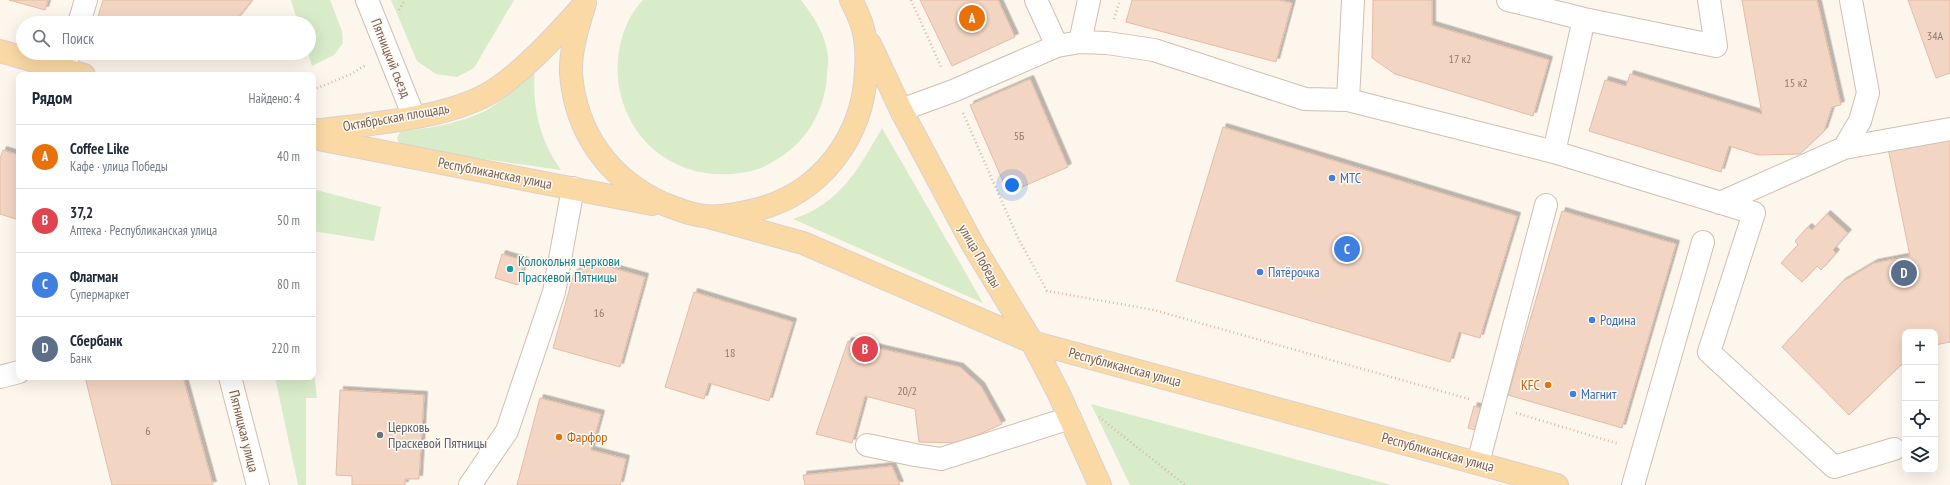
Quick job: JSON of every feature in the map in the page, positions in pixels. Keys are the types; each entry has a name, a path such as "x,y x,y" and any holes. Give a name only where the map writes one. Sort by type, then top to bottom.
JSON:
{"main road":[{"name":"Октябрьская площадь","path":"586,2 574,37 571,73 577,110 592,143 614,172 643,195 677,210 705,216 738,214 769,207 798,193 823,173 843,148 859,112 865,89 867,58 862,26 851,1"},
{"name":"Октябрьская площадь","path":"316,131 414,117 472,101 498,88 536,55 586,2"},
{"name":"улица Победы","path":"862,26 901,110 973,245 1032,342 1070,418 1100,485"},
{"path":"0,51 16,54"},
{"path":"43,60 72,66"},
{"name":"Республиканская улица","path":"316,139 573,188 677,210"},
{"name":"Республиканская улица","path":"705,216 803,243 1032,342 1557,485"}],"street":[{"path":"80,16 86,0"},
{"name":"Пятницкий съезд","path":"367,0 414,117"},
{"path":"1036,0 1058,46"},
{"path":"1080,42 1089,0"},
{"path":"1348,100 1353,0"},
{"path":"1508,0 1584,19 1716,46 1709,0"},
{"path":"1844,148 1860,122 1868,92 1851,0"},
{"path":"1554,152 1584,19"},
{"path":"901,110 953,91 1058,46 1080,42 1107,43 1154,50 1305,99 1348,100 1554,152 1754,213 1709,352 1834,467 1894,449"},
{"path":"1720,203 1844,148 1950,129"},
{"path":"470,485 507,432 554,292 573,188"},
{"path":"1478,463 1546,204"},
{"path":"1633,485 1703,242"},
{"path":"0,377 16,373"},
{"name":"Пятницкая улица","path":"231,380 258,485"},
{"path":"867,445 941,459 1070,418"}],"path":[{"path":"911,0 1017,236 1047,291 1154,310 1493,406 1642,451"},
{"path":"316,89 351,74 368,63 376,53 382,35"},
{"path":"1094,414 1184,485"}],"green space":[{"path":"291,0 330,0 342,31 343,43 334,55 312,66 310,60 316,60 316,16 296,16"},
{"path":"391,0 514,0 474,68 457,77 436,74 417,61"},
{"path":"643,0 801,0 815,20 822,34 827,49 828,59 822,102 811,126 803,137 784,155 764,167 732,174 709,173 687,169 668,160 651,147 636,130 626,110 619,87 618,76 621,40 630,19"},
{"path":"535,66 534,81 538,121 553,158 561,170 400,147 397,138 400,132 454,122 492,107 520,84"},
{"path":"882,128 983,303 793,219 824,204 836,194 856,170"},
{"path":"316,190 381,207 374,241 316,231"},
{"path":"276,380 315,380 317,398 306,398 306,485 298,485"},
{"path":"1091,404 1391,485 1130,485"}],"building":[{"path":"9,0 48,0 45,10"},
{"path":"103,0 252,0 239,16 98,16"},
{"path":"920,0 998,0 1015,37 952,66"},
{"path":"1132,0 1279,0 1292,3 1276,62 1126,22"},
{"path":"1373,0 1432,0 1432,25 1549,60 1533,116 1395,74 1372,58"},
{"path":"1742,0 1817,0 1841,105 1832,107 1824,131 1800,154 1758,155 1729,146 1721,172 1589,131 1605,80 1626,86 1630,74 1762,114"},
{"path":"1908,0 1950,0 1950,73 1936,78"},
{"path":"1030,79 1068,167 1008,193 970,105"},
{"path":"1223,127 1517,216 1480,338 1459,332 1450,362 1176,281"},
{"path":"1950,135 1950,342 1938,344 1938,329 1902,329 1902,364 1849,415 1782,347 1842,282 1874,263 1910,256 1888,148"},
{"path":"3,150 16,154 16,219 0,214 0,159"},
{"name":"Родина","path":"1562,211 1676,244 1622,428 1508,395"},
{"path":"1827,214 1848,233 1833,250 1836,253 1821,270 1817,266 1802,282 1781,263 1798,245 1795,241 1808,227 1812,230"},
{"name":"Колокольня церкови Праскевой Пятницы","path":"502,254 525,261 518,285 495,278"},
{"path":"592,262 645,277 620,367 553,348 574,273"},
{"path":"694,292 793,322 769,401 709,383 704,399 665,387"},
{"path":"848,341 960,367 981,386 1002,424 960,443 919,442 915,409 865,396 852,443 816,434"},
{"path":"86,380 184,380 213,485 112,485"},
{"name":"Церковь Праскевой Пятницы","path":"340,390 424,395 419,479 405,479 405,485 352,485 352,476 336,475"},
{"path":"540,398 601,414 591,450 626,459 620,485 517,485"},
{"path":"1474,406 1487,410 1482,432 1468,428"},
{"path":"892,466 900,485 805,485 803,475"}],"place":[{"name":"Coffee Like","path":"972,18"},
{"name":"МТС","path":"1332,178"},
{"name":"Флагман","path":"1347,249"},
{"name":"Колокольня церкови Праскевой Пятницы","path":"510,269"},
{"name":"Пятёрочка","path":"1260,272"},
{"name":"Сбербанк","path":"1904,273"},
{"name":"Родина","path":"1592,320"},
{"name":"37,2","path":"865,349"},
{"name":"KFC","path":"1548,385"},
{"name":"Магнит","path":"1573,394"},
{"name":"Церковь Праскевой Пятницы","path":"380,435"},
{"name":"Фарфор","path":"559,437"}]}
